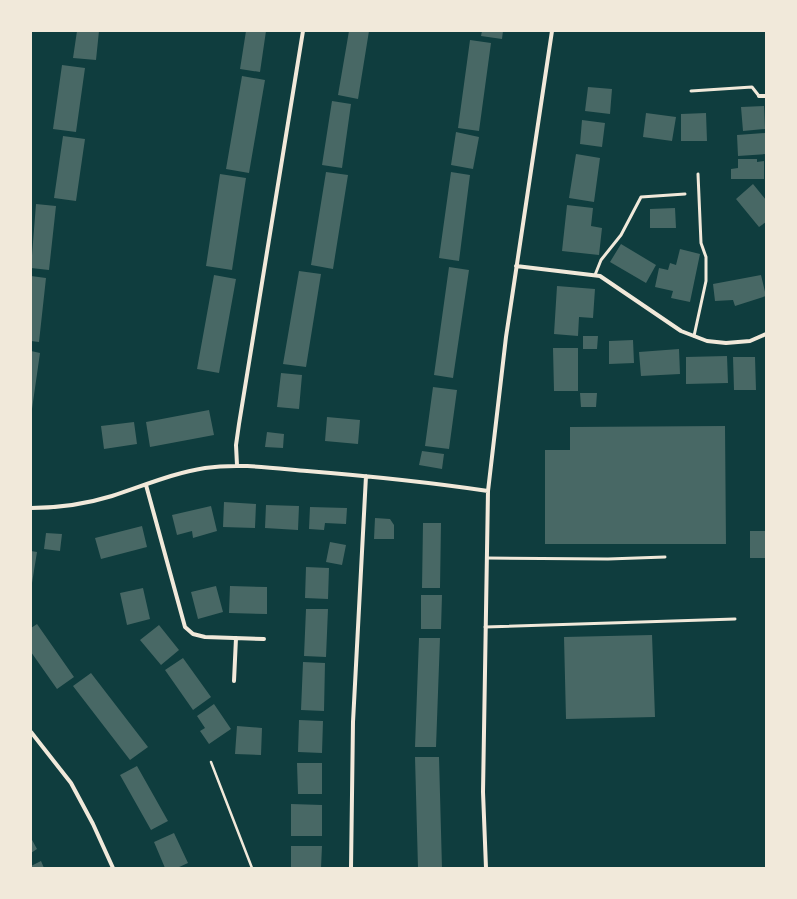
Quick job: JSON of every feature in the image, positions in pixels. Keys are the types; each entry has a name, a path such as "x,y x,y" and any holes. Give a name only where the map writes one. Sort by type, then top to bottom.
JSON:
{"street":[{"path":"237,465 236,445 239,424 303,31"},
{"path":"486,868 483,792 488,491 506,337 552,31"},
{"path":"759,96 766,96"},
{"path":"516,266 595,275 609,281 681,331 706,341 726,343 750,342 766,334"},
{"path":"31,508 53,508 98,499 175,475 205,468 237,465 430,482 488,491"},
{"path":"350,868 353,722 366,476"},
{"path":"146,485 182,619 186,627 193,634 205,638 264,639"},
{"path":"234,681 236,638"},
{"path":"31,732 71,783 93,824 113,868"}],"lane":[{"path":"691,91 752,87 759,96"},
{"path":"694,336 706,281 706,257 701,243 698,174"},
{"path":"595,275 601,260 621,235 641,197 685,194"},
{"path":"487,558 608,559 665,557"},
{"path":"486,627 735,619"}],"path":[{"path":"211,762 252,868"}],"building":[{"path":"77,31 99,31 96,60 73,58"},
{"path":"246,31 266,31 260,72 240,69"},
{"path":"349,31 369,31 358,99 338,95"},
{"path":"482,31 503,31 502,39 481,36"},
{"path":"470,40 491,43 479,131 458,128"},
{"path":"62,65 85,68 76,132 53,129"},
{"path":"242,76 265,80 249,173 226,169"},
{"path":"588,87 612,89 610,114 585,111"},
{"path":"332,101 351,104 342,168 322,165"},
{"path":"764,106 765,129 743,131 741,107"},
{"path":"646,113 676,117 672,141 643,137"},
{"path":"706,113 707,141 681,141 681,114"},
{"path":"582,120 605,123 602,147 580,144"},
{"path":"456,132 479,137 473,169 451,165"},
{"path":"765,133 766,154 738,156 737,135"},
{"path":"63,136 85,139 76,201 54,198"},
{"path":"576,154 600,158 594,202 569,198"},
{"path":"738,159 757,159 757,162 764,161 764,179 731,179 731,169 738,168"},
{"path":"326,172 348,175 333,269 311,265"},
{"path":"451,172 470,175 459,261 439,258"},
{"path":"220,174 246,178 232,270 206,266"},
{"path":"753,184 766,200 766,222 759,227 736,199"},
{"path":"36,204 56,206 49,270 31,268"},
{"path":"567,205 593,208 591,226 602,228 599,255 562,251"},
{"path":"675,208 676,228 650,228 650,209"},
{"path":"621,244 656,265 646,283 610,262"},
{"path":"680,249 700,254 690,302 671,298 673,291 655,287 659,268 668,270 670,263 676,265"},
{"path":"449,267 469,270 453,378 434,375"},
{"path":"299,271 321,274 306,367 283,364"},
{"path":"214,275 236,279 219,373 197,369"},
{"path":"761,275 766,296 735,306 733,300 715,301 713,284"},
{"path":"31,276 46,278 39,342 31,341"},
{"path":"557,286 595,289 593,318 579,317 578,336 554,334"},
{"path":"583,336 598,336 597,349 583,349"},
{"path":"633,340 634,363 609,364 609,341"},
{"path":"553,348 578,348 578,391 554,391"},
{"path":"679,349 680,374 641,376 639,352"},
{"path":"31,351 40,353 32,409 31,409"},
{"path":"727,356 728,383 686,384 686,357"},
{"path":"733,357 755,357 756,390 734,390"},
{"path":"281,373 302,375 299,409 277,407"},
{"path":"433,387 457,390 449,449 425,446"},
{"path":"580,393 597,393 596,407 581,407"},
{"path":"209,410 214,435 150,447 146,422"},
{"path":"327,417 360,420 358,444 325,441"},
{"path":"134,422 137,444 104,449 101,426"},
{"path":"725,426 726,544 545,544 545,450 570,450 570,427"},
{"path":"267,432 284,434 283,448 265,447"},
{"path":"422,451 444,454 442,469 419,465"},
{"path":"224,502 256,504 255,528 223,527"},
{"path":"266,505 299,506 298,530 265,528"},
{"path":"211,506 217,531 193,538 192,531 177,535 172,515"},
{"path":"310,507 347,508 346,524 325,523 324,530 309,529"},
{"path":"375,518 390,519 394,525 394,539 374,539"},
{"path":"423,523 441,523 440,588 422,588"},
{"path":"142,526 147,547 101,559 95,538"},
{"path":"750,531 766,531 766,558 750,558"},
{"path":"46,533 62,534 60,551 44,549"},
{"path":"330,542 346,545 342,565 326,562"},
{"path":"31,551 37,552 32,583 31,583"},
{"path":"306,567 329,568 328,599 305,598"},
{"path":"216,586 223,612 198,619 191,592"},
{"path":"230,586 267,587 267,614 229,613"},
{"path":"143,588 150,619 127,625 120,593"},
{"path":"421,595 442,595 441,629 421,629"},
{"path":"306,609 328,609 326,657 304,656"},
{"path":"37,624 74,677 57,689 31,652 31,628"},
{"path":"159,625 179,650 161,665 140,640"},
{"path":"652,635 655,717 566,719 564,637"},
{"path":"419,638 440,638 436,747 415,747"},
{"path":"183,658 211,697 193,710 165,670"},
{"path":"303,662 325,663 324,711 301,710"},
{"path":"91,673 148,747 130,760 73,686"},
{"path":"214,704 231,729 209,744 200,731 205,728 197,716"},
{"path":"299,720 323,721 322,753 298,752"},
{"path":"237,726 262,728 261,755 235,754"},
{"path":"415,757 439,757 442,868 418,868"},
{"path":"297,763 322,763 322,794 298,794"},
{"path":"137,766 168,821 151,830 120,775"},
{"path":"291,804 322,805 322,836 291,836"},
{"path":"174,833 188,863 177,868 165,868 154,842"},
{"path":"31,838 37,849 31,853"},
{"path":"291,846 322,846 321,868 291,868"},
{"path":"41,861 44,868 31,868 31,866"}]}
